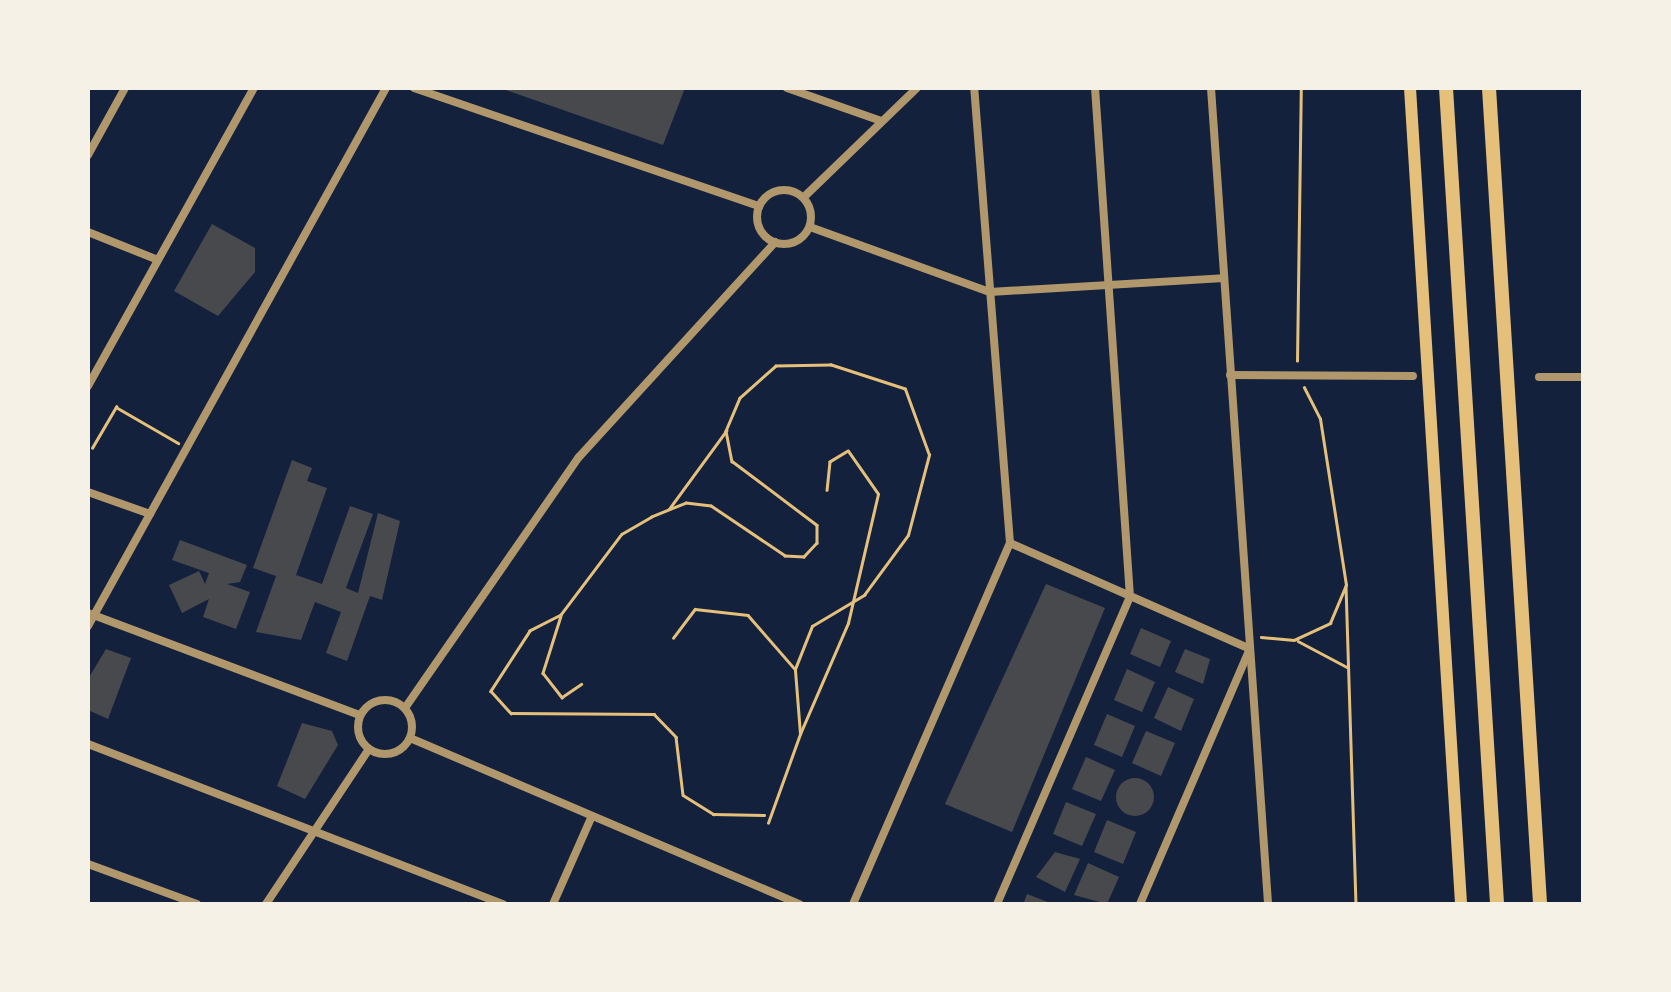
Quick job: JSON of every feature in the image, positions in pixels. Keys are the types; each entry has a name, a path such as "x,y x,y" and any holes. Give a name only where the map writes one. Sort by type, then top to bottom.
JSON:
{"highway":[{"path":"1410,88 1461,904"},
{"path":"1446,88 1497,904"},
{"path":"1490,88 1540,904"}],"street":[{"path":"88,155 125,88"},
{"path":"88,386 254,88"},
{"path":"88,626 90,614 150,514 386,88"},
{"path":"414,88 759,206"},
{"path":"787,88 880,121"},
{"path":"804,197 918,88"},
{"path":"853,904 1010,543 974,88"},
{"path":"998,904 1130,597 1095,88"},
{"path":"1211,88 1268,904"},
{"path":"804,197 777,190 759,206 758,225 774,242 793,242 810,227"},
{"path":"804,197 810,227"},
{"path":"810,227 990,292 1224,278"},
{"path":"88,232 158,260"},
{"path":"410,738 405,708 580,457 774,242"},
{"path":"1230,374 1413,376"},
{"path":"1539,377 1584,378"},
{"path":"88,492 150,514"},
{"path":"1010,543 1250,649"},
{"path":"90,614 360,715"},
{"path":"1140,904 1250,649"},
{"path":"360,715 378,700 405,708"},
{"path":"266,904 369,749 360,715"},
{"path":"369,749 396,752 410,738"},
{"path":"410,738 800,904"},
{"path":"88,744 318,826 504,904"},
{"path":"553,904 592,816"},
{"path":"88,864 198,904"}],"path":[{"path":"1301,88 1297,374 1320,419 1346,586 1356,904"},
{"path":"668,510 726,431 740,398 776,366 802,361 905,389 919,409 928,456 908,534 850,605 812,626 796,669 800,734"},
{"path":"92,448 116,408 186,448"},
{"path":"726,431 745,478 816,525 817,543 804,557 785,556 711,506 668,510 622,534 561,614 514,650 491,691 498,706 560,717 654,714 676,737 683,795 713,814 764,815"},
{"path":"768,823 850,605 878,494 848,450 830,462 827,490"},
{"path":"1294,640 1330,622 1346,586"},
{"path":"673,638 695,609 748,615 796,669"},
{"path":"561,614 543,673 562,697 582,684"},
{"path":"1249,637 1294,640 1348,668"}],"building":[{"path":"500,88 685,88 663,145"},
{"path":"212,224 255,248 255,272 218,316 174,291"},
{"path":"292,460 312,468 307,481 327,488 296,575 322,584 350,506 373,514 346,588 358,593 378,513 400,521 382,600 370,596 347,661 326,653 341,612 315,602 301,640 256,632 276,576 253,568"},
{"path":"180,540 247,565 240,582 227,584 250,592 236,629 203,617 209,599 182,613 169,585 199,571 205,584 209,573 172,560"},
{"path":"1046,584 1105,608 1012,832 945,804"},
{"path":"1141,628 1171,641 1160,667 1130,654"},
{"path":"106,649 131,658 108,719 88,710 88,679"},
{"path":"1185,649 1210,659 1203,684 1175,672"},
{"path":"1127,669 1155,682 1142,712 1114,700"},
{"path":"1168,687 1194,699 1181,731 1154,718"},
{"path":"1107,714 1135,726 1122,757 1094,745"},
{"path":"302,723 332,731 338,745 305,799 277,786"},
{"path":"1146,731 1175,743 1161,776 1132,763"},
{"path":"1086,757 1115,770 1101,801 1072,789"},
{"path":"1135,778 1148,784 1154,797 1148,810 1135,816 1122,810 1116,797 1122,784"},
{"path":"1066,802 1096,814 1082,846 1053,834"},
{"path":"1107,820 1136,832 1123,864 1094,852"},
{"path":"1055,852 1080,859 1065,892 1036,877"},
{"path":"1088,863 1119,877 1107,904 1074,895"},
{"path":"1027,894 1053,904 1024,902"}]}
